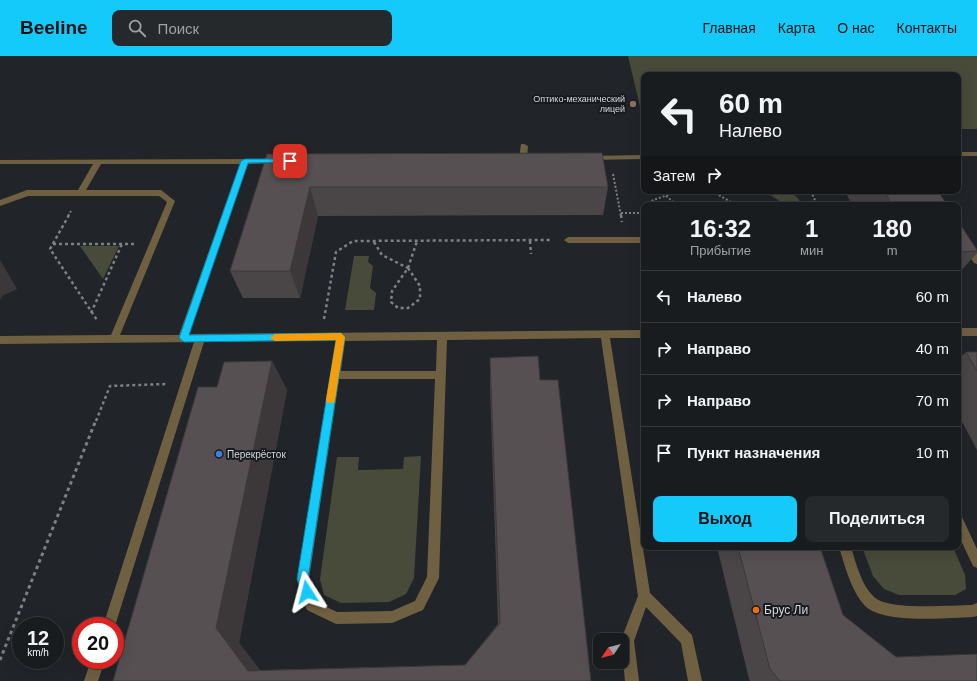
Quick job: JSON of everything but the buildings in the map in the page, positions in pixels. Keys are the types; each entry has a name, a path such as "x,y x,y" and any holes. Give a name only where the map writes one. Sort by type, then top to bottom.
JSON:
{"lane":[{"path":"523,158 524,146"},
{"path":"961,154 977,154"},
{"path":"578,158 641,157"},
{"path":"184,338 245,161"},
{"path":"0,162 284,161"},
{"path":"81,193 98,162"},
{"path":"0,203 27,193 161,193 171,201 114,339"},
{"path":"961,237 977,262"},
{"path":"568,240 641,240"},
{"path":"961,332 977,332"},
{"path":"0,340 641,334"},
{"path":"605,335 644,596 627,641 632,681"},
{"path":"341,337 303,579 311,606 336,618 392,617 419,606 433,578 442,336"},
{"path":"111,617 200,338"},
{"path":"335,376 441,375"},
{"path":"961,527 977,562"},
{"path":"846,550 858,584 872,604 895,612 973,611 977,609"},
{"path":"644,596 687,640 695,681"},
{"path":"91,681 95,669"}],"path":[{"path":"610,157 626,240"},
{"path":"81,193 50,249 91,313 114,339"},
{"path":"652,202 653,200 672,194"},
{"path":"717,194 731,202"},
{"path":"666,196 673,202"},
{"path":"621,213 641,213"},
{"path":"320,337 336,252 353,241 568,240"},
{"path":"374,241 382,255 408,268 420,286 420,299 408,308 398,308 391,302 392,291 408,268 417,241"},
{"path":"530,241 531,254"},
{"path":"53,244 154,243"},
{"path":"91,313 122,244"},
{"path":"0,660 110,386 186,384"}],"green space":[{"name":"Оптико-механический лицей","path":"628,56 977,56 977,129 961,129 961,72 641,72 641,110"},
{"path":"769,194 793,194 798,198 800,202 780,202"},
{"path":"80,246 119,246 103,279"},
{"path":"354,256 369,256 368,262 373,266 370,288 376,293 374,310 345,310"},
{"path":"421,456 414,578 406,594 389,602 341,603 324,595 320,579 337,457 359,457 358,470 403,469 404,457"},
{"path":"863,550 954,550 965,575 966,589 955,595 899,595 884,589 873,576"}],"slow traffic":[{"path":"275,338 341,337 331,400"}],"place":[{"name":"Оптико-механический лицей","path":"633,104"},
{"name":"Перекрёсток","path":"219,454"},
{"name":"Брус Ли","path":"756,610"}],"route":[{"path":"290,161 245,161 184,338 341,337 303,579 307,592"}]}
